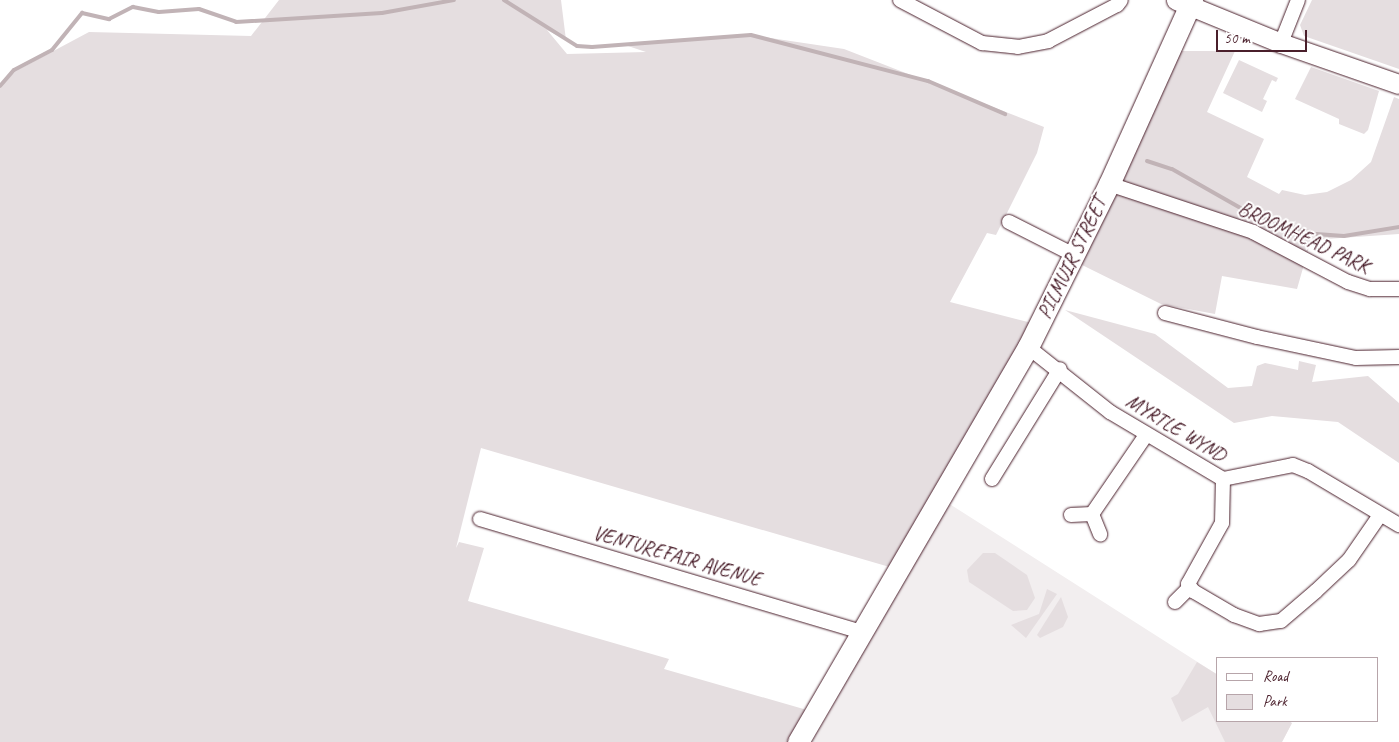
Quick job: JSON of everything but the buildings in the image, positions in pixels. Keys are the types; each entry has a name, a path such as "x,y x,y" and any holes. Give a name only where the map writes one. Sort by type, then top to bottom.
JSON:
{"main road":[{"path":"1186,2 1280,43 1399,84"},
{"name":"PILMUIR STREET","path":"798,742 1028,347 1109,184 1186,2"}],"street":[{"path":"900,0 982,43 1018,48 1048,41 1117,5 1121,0"},
{"path":"1280,43 1298,0"},
{"name":"BROOMHEAD PARK","path":"1109,184 1253,232 1348,282 1370,289 1399,289"},
{"path":"1009,222 1074,255"},
{"path":"1165,312 1257,338 1356,358 1399,357"},
{"name":"MYRTLE WYND","path":"1028,347 1060,369 1110,412 1223,479 1293,465 1308,470 1399,525"},
{"path":"992,478 1060,369"},
{"path":"1092,514 1146,435"},
{"path":"1176,602 1190,587 1191,577 1216,539 1222,523 1223,479"},
{"path":"1071,515 1092,514"},
{"path":"1092,514 1100,534"},
{"path":"1190,587 1234,615 1259,624 1281,621 1349,560 1380,515"},
{"name":"VENTUREFAIR AVENUE","path":"480,519 862,632"}],"shaded area":[{"path":"948,503 1216,674 1216,722 1292,723 1282,742 812,742"}],"green space":[{"path":"279,0 561,0 566,40 547,30 567,54 646,52 625,45 751,35 844,49 1044,127 1037,153 996,235 987,233 950,302 1032,323 893,568 481,448 456,548 459,542 484,548 468,601 669,659 664,669 807,710 788,742 0,742 0,87 16,71 89,32 251,36"},
{"path":"1312,0 1399,0 1399,69 1304,36 1300,25"},
{"path":"1181,51 1235,51 1207,112 1264,139 1247,177 1279,194 1282,190 1305,195 1327,192 1351,180 1371,162 1394,97 1399,99 1399,234 1311,240 1297,289 1222,276 1215,314 1161,304 1080,264"},
{"path":"1239,60 1278,78 1276,82 1272,80 1263,99 1267,101 1262,112 1223,93"},
{"path":"1311,67 1379,91 1368,130 1364,134 1339,124 1339,119 1295,99"},
{"path":"1065,310 1155,334 1228,388 1252,386 1257,366 1265,363 1298,370 1299,361 1316,365 1312,382 1368,376 1399,403 1399,463 1338,422 1272,416 1234,423"},
{"path":"983,553 995,553 1027,575 1035,598 1027,610 1013,611 969,582 967,570"},
{"path":"1047,589 1057,594 1026,638 1011,625 1039,614"},
{"path":"1061,597 1068,617 1063,627 1040,638 1037,635"},
{"path":"1197,662 1216,674 1216,722 1292,723 1282,742 1225,742 1208,707 1182,722 1171,698 1178,694"}],"waterway":[{"path":"0,86 14,70 52,50 82,13 109,19 133,7 159,12 199,9 236,22 382,13 454,0"},
{"path":"504,0 577,46 592,47 751,35 928,81 1005,114"},
{"path":"1147,161 1172,169 1253,215 1316,234 1344,236 1399,227"}]}
